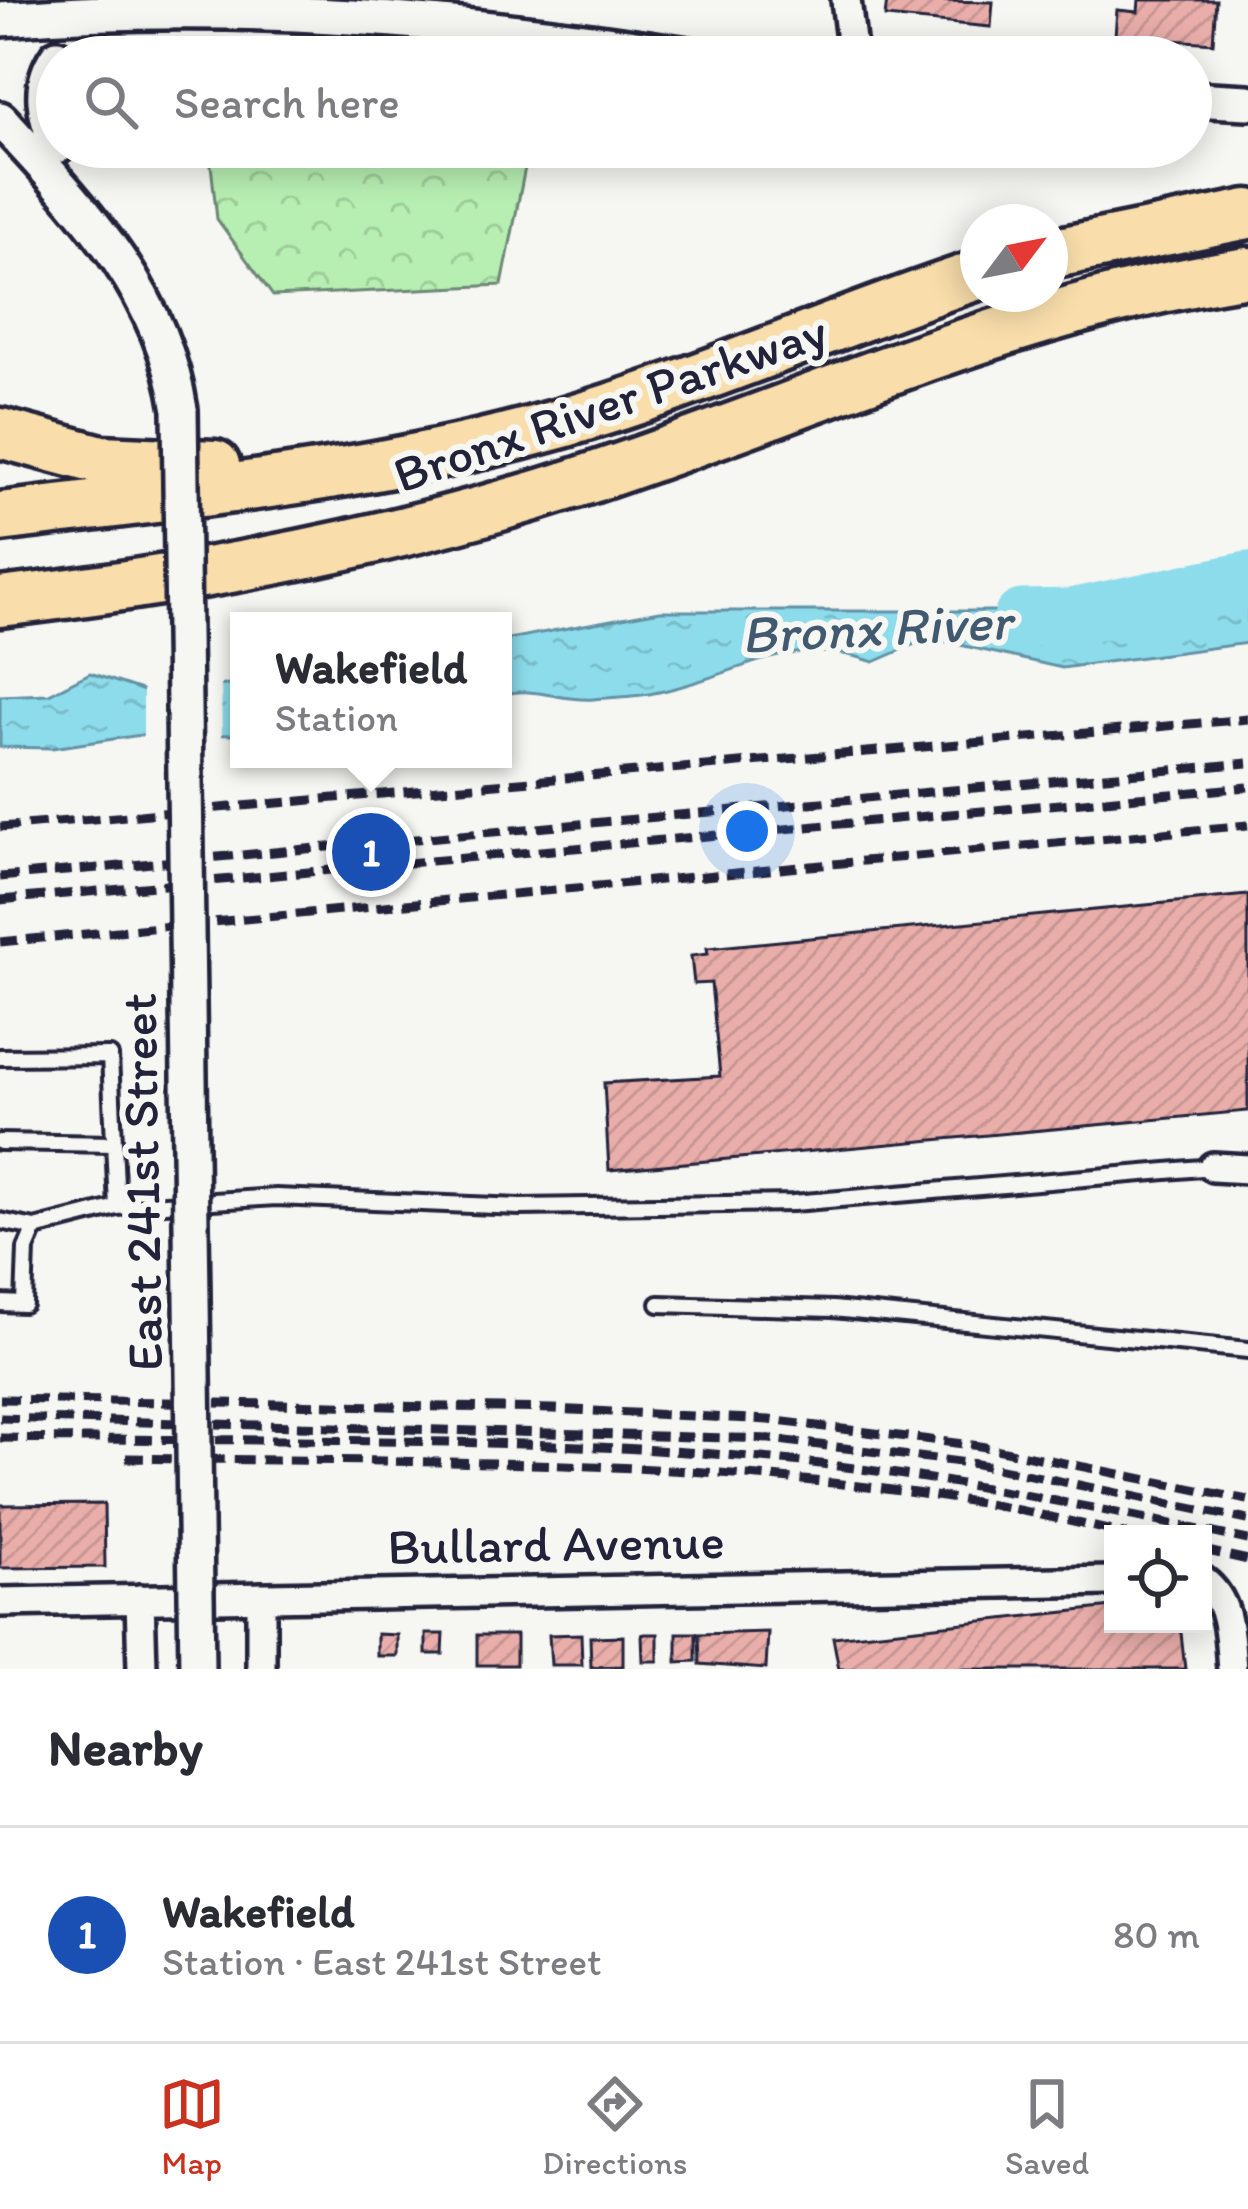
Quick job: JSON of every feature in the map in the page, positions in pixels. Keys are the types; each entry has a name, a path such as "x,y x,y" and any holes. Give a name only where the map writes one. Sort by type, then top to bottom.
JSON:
{"highway":[{"path":"1068,250 1248,214"},
{"name":"Bronx River Parkway","path":"0,602 200,574 406,532 631,465 1018,324 1248,272"},
{"name":"Bronx River Parkway","path":"0,517 364,469 611,408 960,281"},
{"path":"0,433 101,460 364,469"}],"street":[{"path":"846,0 851,36"},
{"path":"15,12 290,6 567,36"},
{"path":"71,36 116,13"},
{"path":"1212,100 1248,102"},
{"path":"0,119 36,160"},
{"path":"43,168 109,244"},
{"path":"68,168 109,244"},
{"name":"East 241st Street","path":"109,244 160,330 180,410 197,1669"},
{"path":"1213,1168 1248,1169"},
{"name":"Bullard Avenue","path":"0,1602 1104,1581"},
{"path":"1212,1589 1227,1615 1232,1669"},
{"path":"261,1597 262,1669"},
{"path":"140,1599 142,1669"}],"lane":[{"path":"0,1057 110,1056 117,1207"},
{"path":"0,1142 114,1144"},
{"path":"0,1221 35,1228 117,1207 276,1196 520,1208 794,1203 1213,1168"},
{"path":"0,1303 24,1304 26,1249 35,1228"},
{"path":"659,1304 832,1309 1248,1350"}],"green space":[{"path":"211,168 525,168 502,285 273,296 217,219"}],"water":[{"path":"1248,580 1248,643 1062,668 929,638 874,662 844,654 790,654 643,695 582,699 512,693 512,638 660,611 1119,611"},
{"path":"90,673 144,691 230,685 230,735 148,734 52,748 0,747 0,696 49,694"}],"pier":[{"path":"221,679 222,741 143,741 143,684"}],"building":[{"path":"887,0 993,2 991,27 885,17"},
{"path":"1139,0 1216,0 1213,43 1212,36 1115,36 1117,10 1138,12"},
{"path":"1248,895 1248,1111 609,1170 604,1083 720,1076 711,983 694,984 691,956 708,954 707,948"},
{"path":"104,1504 105,1567 0,1568 0,1505"},
{"path":"1104,1608 1104,1633 1181,1633 1185,1669 839,1669 833,1637"},
{"path":"768,1632 766,1669 700,1664 699,1634"},
{"path":"677,1633 696,1633 696,1661 677,1662"},
{"path":"377,1634 397,1635 397,1656 377,1656"},
{"path":"426,1634 444,1634 443,1654 426,1654"},
{"path":"581,1634 582,1665 551,1665 549,1635"},
{"path":"642,1634 658,1634 658,1661 643,1661"},
{"path":"477,1635 516,1635 516,1665 477,1665"},
{"path":"623,1636 623,1666 591,1667 590,1637"}],"waterway":[{"name":"Bronx River","path":"1022,618 1072,617 1248,580"}],"railway":[{"path":"0,827 1248,719"},
{"path":"0,877 1248,763"},
{"path":"0,900 1248,787"},
{"path":"0,942 1248,825"},
{"path":"0,1399 554,1409 769,1420 980,1446 1248,1500"},
{"path":"0,1418 770,1439 977,1464 1248,1520"},
{"path":"0,1438 484,1443 677,1451 833,1465 952,1483 1248,1540"},
{"path":"126,1458 551,1465 763,1476 974,1502 1104,1529"},
{"path":"1212,1552 1248,1560"}],"place":[{"name":"Wakefield","path":"371,852"}]}
